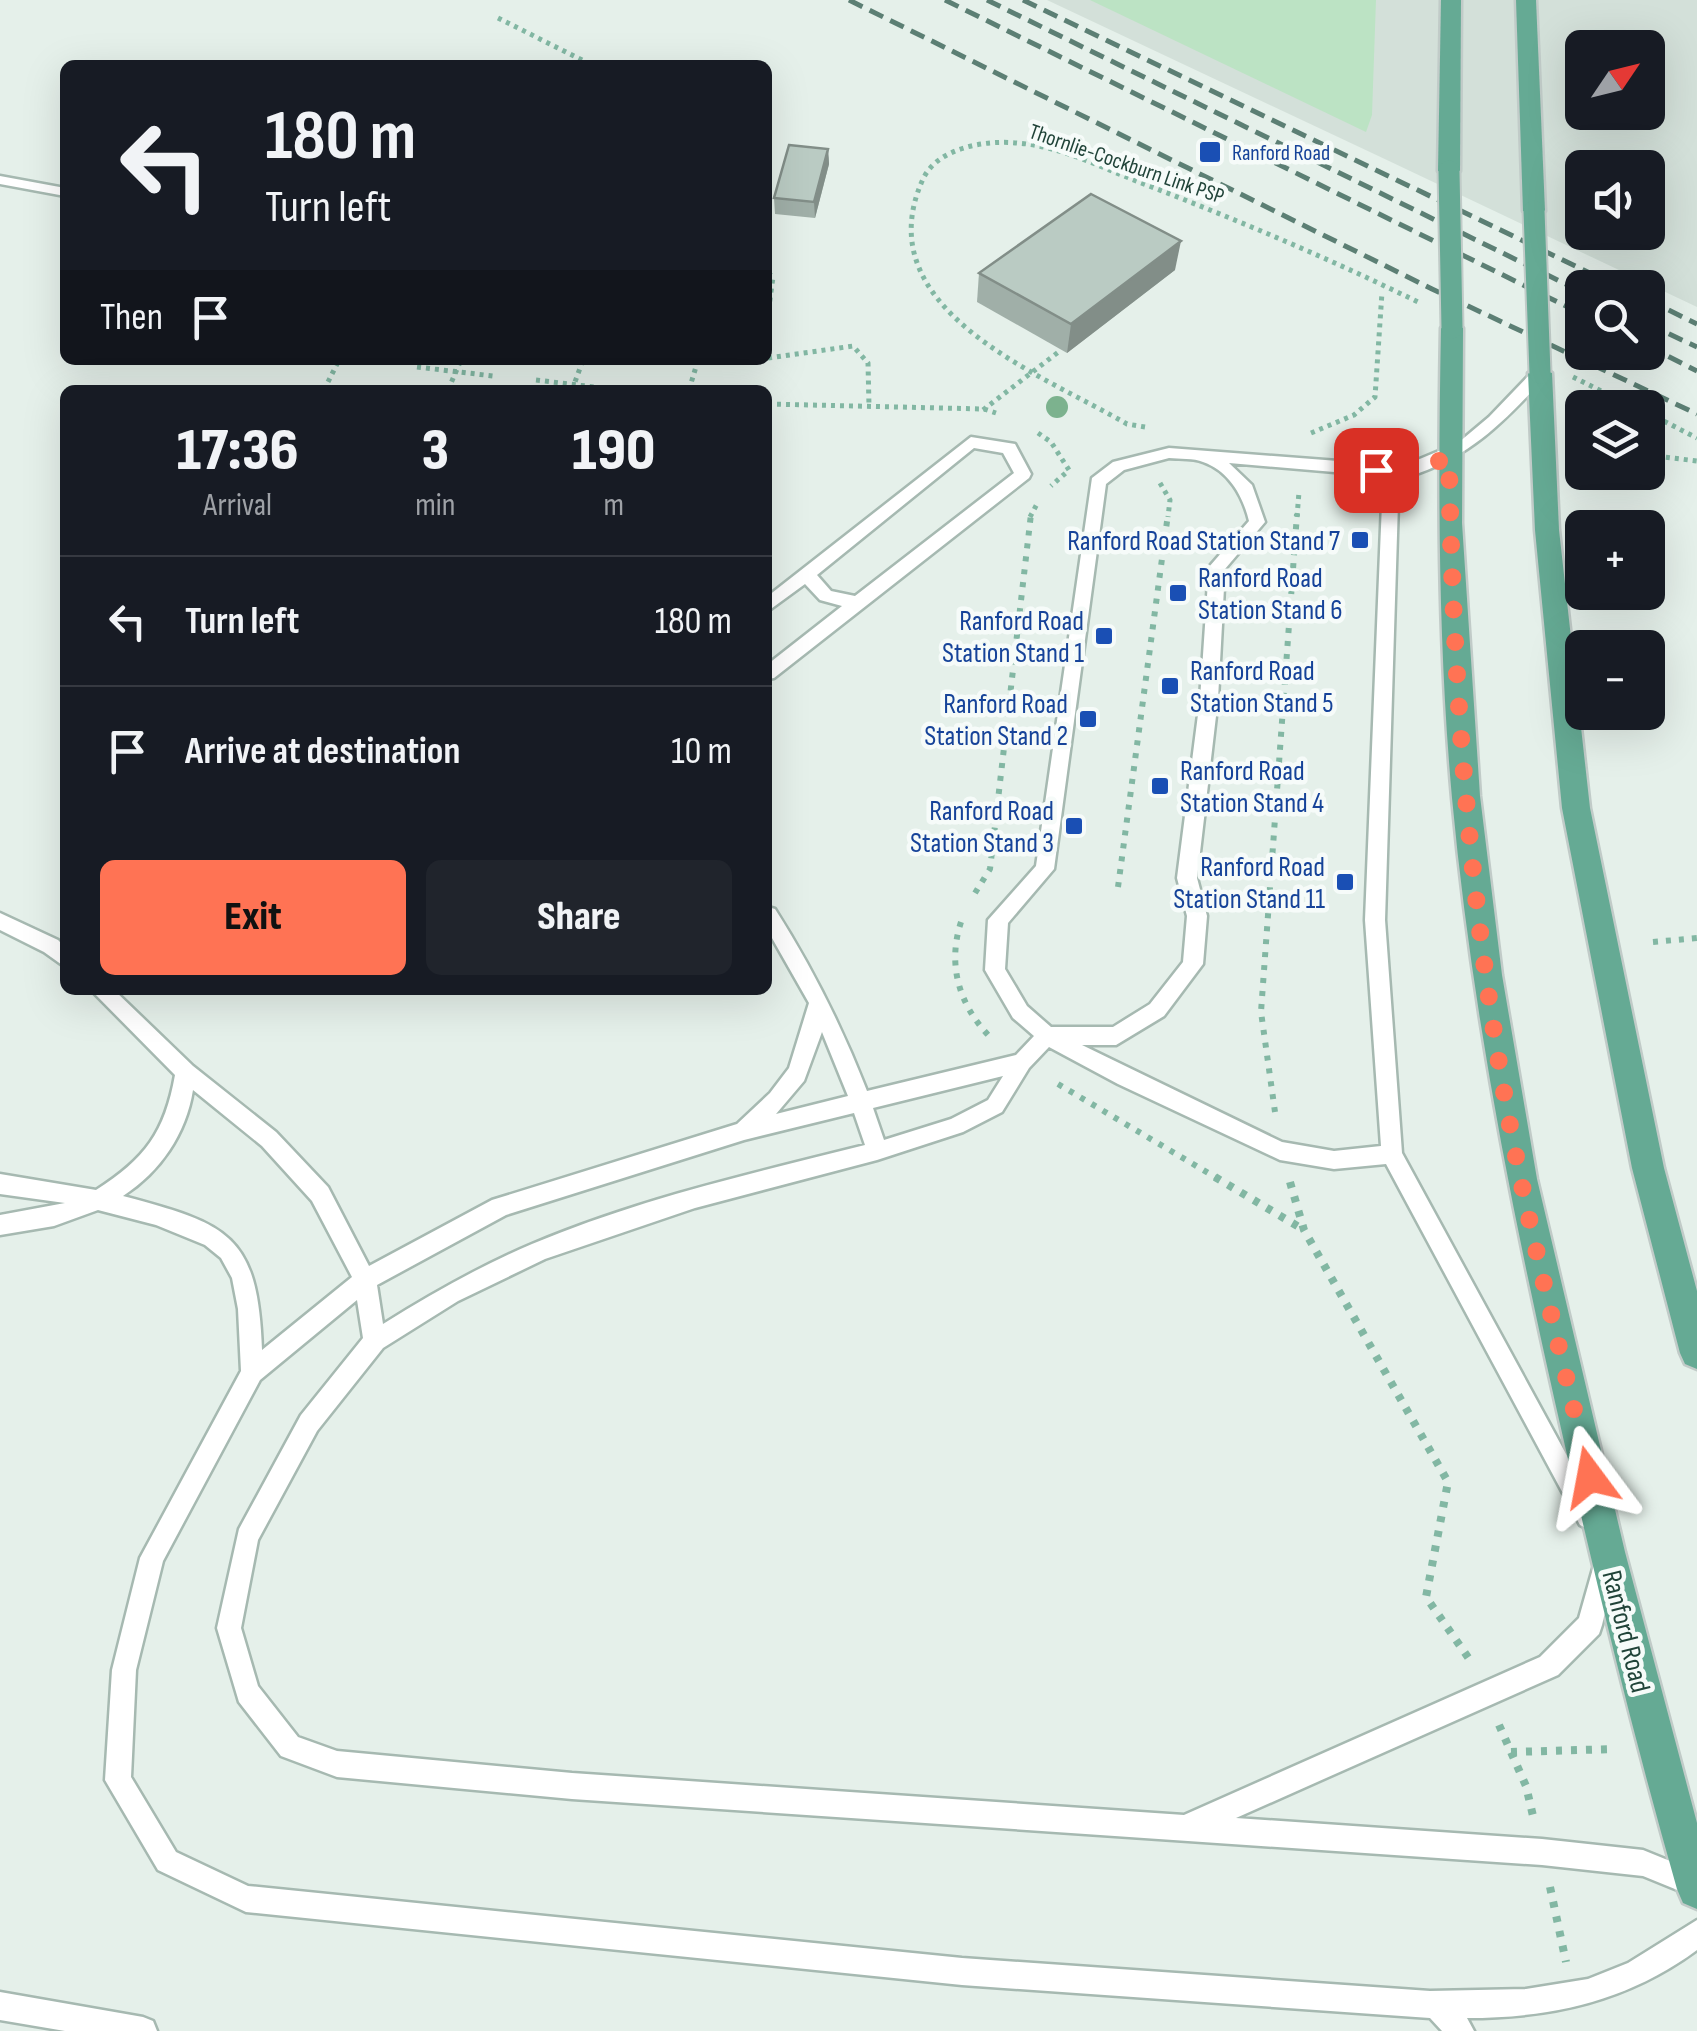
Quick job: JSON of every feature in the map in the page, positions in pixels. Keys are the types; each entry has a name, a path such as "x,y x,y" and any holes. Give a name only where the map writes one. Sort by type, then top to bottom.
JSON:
{"main road":[{"name":"Ranford Road","path":"1452,0 1449,458 1466,796 1487,975 1521,1179 1607,1552 1656,1748 1697,1886"},
{"path":"1526,0 1546,530 1576,808 1648,1168 1697,1353"}],"lane":[{"path":"0,180 60,191"},
{"path":"1392,1154 1334,1160 1280,1150 1125,1078 1048,1036 1020,1012 996,970 998,920 1045,868 1098,482 1119,466 1169,452 1404,472 1449,458 1480,438 1540,373"},
{"path":"772,602 972,442 1009,448 1022,474 772,671"},
{"path":"1205,455 1234,474 1252,493 1257,522 1217,567 1209,699 1187,878 1197,916 1193,964 1157,1010 1116,1036 1048,1036 1022,1062 994,1106 956,1126 877,1152 695,1198 539,1251 450,1294 376,1342 309,1422 247,1537 228,1628 248,1694 290,1748 338,1764 552,1784 1643,1863 1697,1886"},
{"path":"1185,1828 1549,1666 1590,1624 1607,1552 1392,1154 1375,920 1390,503 1404,472"},
{"path":"805,573 826,596 858,603"},
{"path":"0,920 60,955"},
{"path":"772,922 819,1003 862,1103 877,1152"},
{"path":"106,995 186,1072 269,1139 320,1194 355,1253 365,1280 376,1342"},
{"path":"744,1131 791,1088 808,1056 819,1003"},
{"path":"1022,1062 744,1131 500,1207 365,1280 252,1372 152,1558 124,1670 118,1780 167,1860 246,1899 1093,1982 1434,2003 1574,1996 1615,1983 1664,1958 1697,1933"},
{"path":"0,1225 33,1223 98,1203 143,1168 176,1118 186,1072"},
{"path":"0,1184 40,1188 172,1217 228,1251 246,1292 252,1372"},
{"path":"1434,2003 1460,2031"},
{"path":"0,2006 143,2031"}],"path":[{"path":"498,18 582,60"},
{"name":"Thornlie-Cockburn Link PSP","path":"1146,427 1127,424 978,339 938,306 915,268 908,237 914,201 925,172 948,156 979,143 1024,143 1268,230"},
{"path":"1305,436 1354,416 1375,397 1382,292"},
{"path":"772,357 852,346 861,349 868,357 870,406"},
{"path":"1034,371 1061,350"},
{"path":"450,385 459,365"},
{"path":"417,368 493,376"},
{"path":"536,380 563,385"},
{"path":"772,404 786,404"},
{"path":"1665,422 1697,438"},
{"path":"1118,887 1170,500 1127,424"},
{"path":"1665,458 1697,461"},
{"path":"1653,942 1697,938"},
{"path":"1511,1752 1656,1748"}],"shaded area":[{"path":"1047,0 1697,0 1697,307 1665,292 1665,270 1619,270 1576,250 1665,250 1665,150 1565,150 1565,245"}],"green space":[{"path":"1090,0 1376,0 1372,115 1366,132"}],"building":[{"path":"789,145 828,149 814,202 774,198"},
{"path":"1091,194 1181,241 1071,324 979,273"}],"railway":[{"path":"849,0 1432,289 1697,414"},
{"path":"945,0 1565,306"},
{"path":"987,0 1565,284"},
{"path":"1023,0 1584,270"},
{"path":"1665,308 1697,324"},
{"path":"1665,332 1697,347"},
{"path":"1665,355 1697,371"}],"place":[{"name":"Ranford Road","path":"1210,152"},
{"name":"Ranford Road Station Stand 7","path":"1360,540"},
{"name":"Ranford Road Station Stand 6","path":"1178,593"},
{"name":"Ranford Road Station Stand 1","path":"1104,636"},
{"name":"Ranford Road Station Stand 5","path":"1170,686"},
{"name":"Ranford Road Station Stand 2","path":"1088,719"},
{"name":"Ranford Road Station Stand 4","path":"1160,786"},
{"name":"Ranford Road Station Stand 3","path":"1074,826"},
{"name":"Ranford Road Station Stand 11","path":"1345,882"}],"route":[{"path":"1376,470 1404,472 1449,458 1466,796 1487,975 1521,1179 1590,1477"}]}
